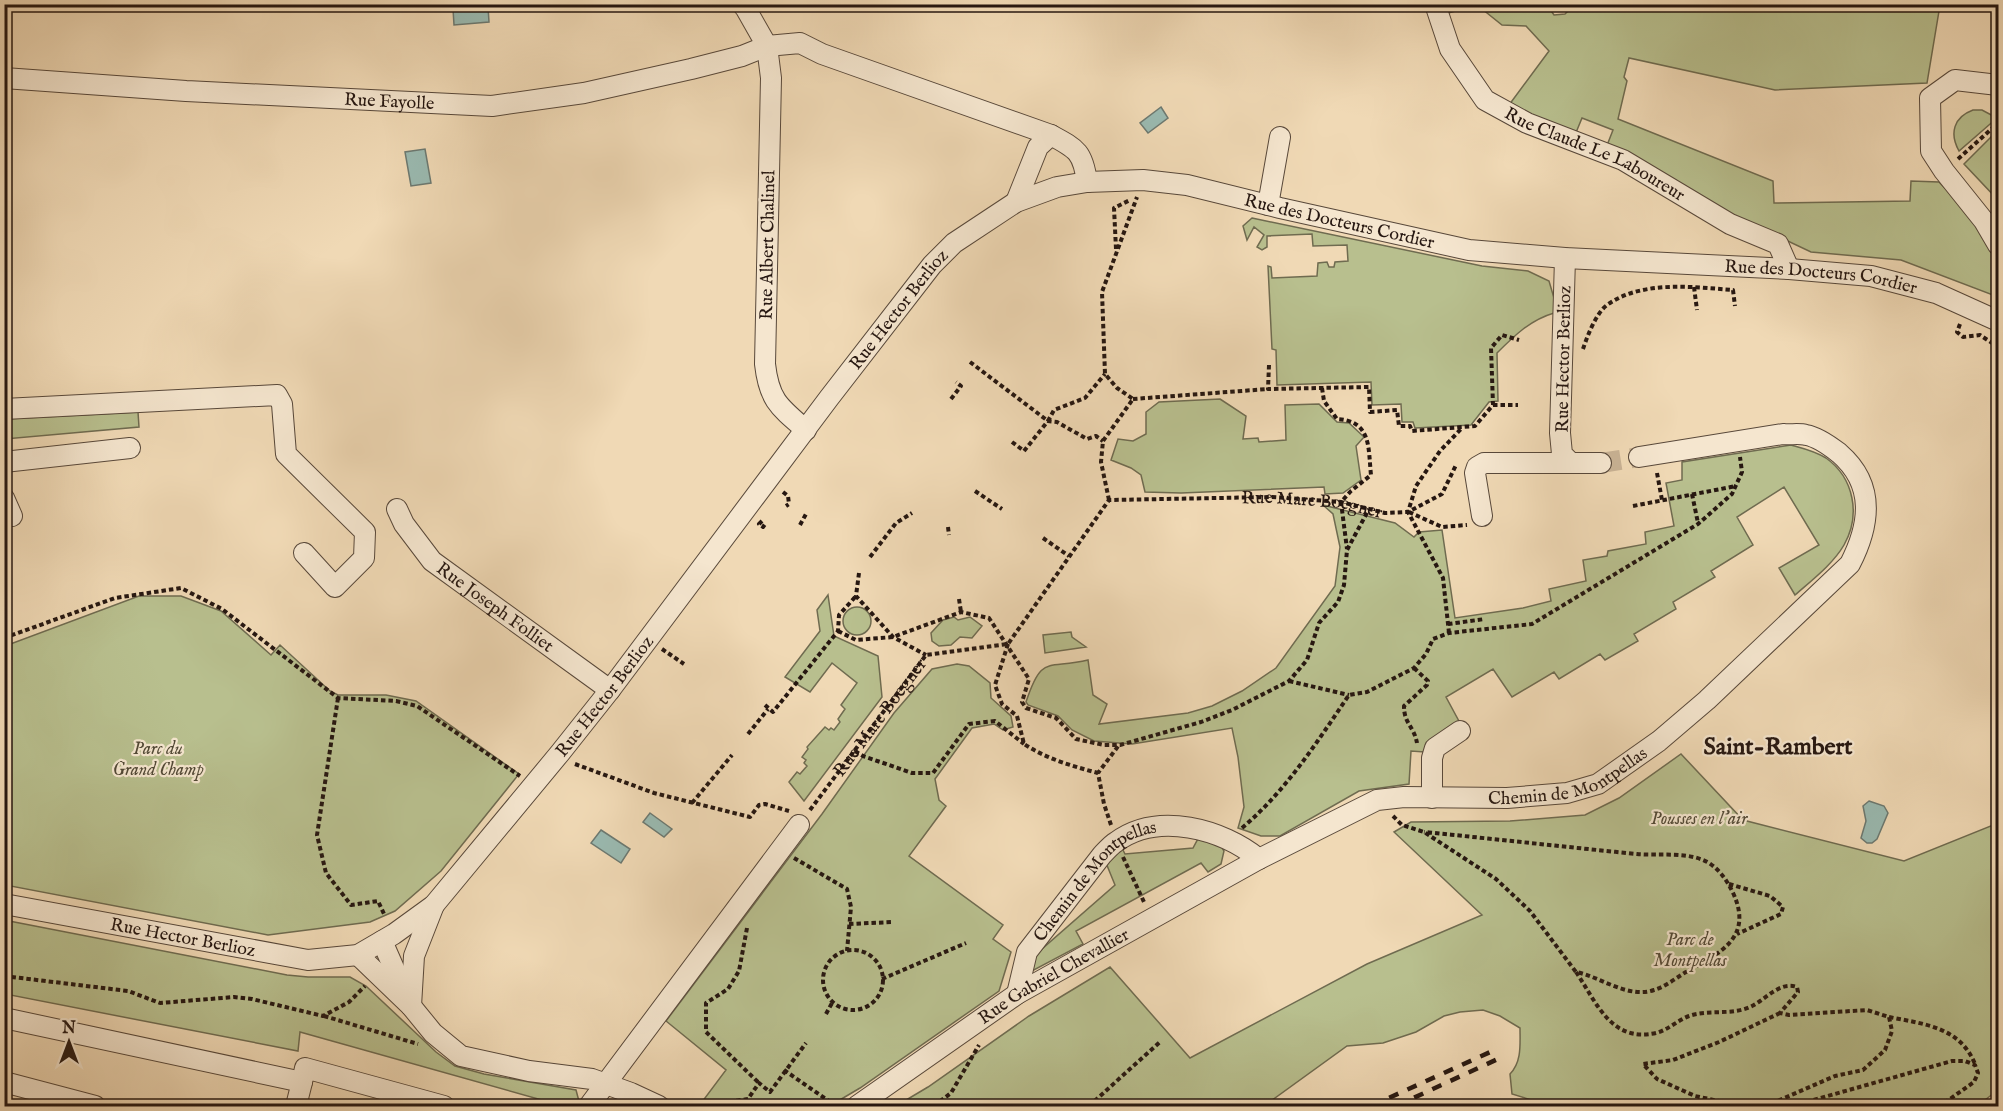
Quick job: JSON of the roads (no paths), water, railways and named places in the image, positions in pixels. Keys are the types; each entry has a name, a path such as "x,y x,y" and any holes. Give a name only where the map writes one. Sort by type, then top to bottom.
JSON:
{"street":[{"path":"742,4 766,46 800,44 822,54 1051,135 1077,152 1084,162 1087,182"},
{"name":"Rue Claude Le Laboureur","path":"1436,4 1450,49 1485,100 1527,123 1623,160 1730,224 1778,244 1789,269"},
{"name":"Rue Fayolle","path":"4,78 186,91 492,106 605,88 742,56 766,46"},
{"name":"Rue Albert Chalinel","path":"766,46 771,78 765,364 767,385 776,402 806,430"},
{"path":"1998,85 1955,80 1930,98 1931,150 1944,171 1984,220 1998,245"},
{"path":"1016,202 1038,147 1051,135"},
{"path":"1268,205 1280,137"},
{"name":"Rue des Docteurs Cordier","path":"1087,182 1131,181 1187,185 1469,250 1871,276 1936,293 1998,321"},
{"name":"Rue Hector Berlioz","path":"4,904 308,960 358,955 382,941 434,905 534,786 610,690 932,266 954,243 1016,202 1057,187 1087,182"},
{"name":"Rue Hector Berlioz","path":"1565,258 1560,433 1562,454 1571,463"},
{"path":"4,409 277,395 282,404 286,454 365,532 364,558 335,587 303,553"},
{"name":"Chemin de Montpellas","path":"1017,994 1027,952 1102,855 1116,841 1138,831 1173,825 1191,827 1228,840 1259,859 1377,800 1404,797 1506,798 1567,793 1598,784 1659,741 1707,700 1850,564 1861,543 1866,523 1865,501 1860,479 1849,462 1830,445 1807,435 1783,434 1653,455"},
{"path":"4,462 130,448"},
{"path":"1476,521 1475,473 1477,467 1484,464 1601,464"},
{"path":"4,498 12,516"},
{"name":"Rue Joseph Folliet","path":"397,509 404,524 432,561 610,690"},
{"path":"1432,798 1432,758 1435,748 1460,731"},
{"path":"589,1107 802,822"},
{"name":"Rue Gabriel Chevallier","path":"857,1107 1017,994 1259,859"},
{"path":"411,1006 414,956 434,905"},
{"path":"382,941 411,1006"},
{"path":"358,955 411,1006 433,1033 461,1056 529,1071 592,1079 659,1107"},
{"path":"4,1018 302,1082"},
{"path":"296,1107 305,1068 444,1107"},
{"path":"4,1082 95,1107"}],"water":[{"path":"488,7 489,22 454,25 453,9"},
{"path":"1161,107 1168,118 1148,133 1140,123"},
{"path":"425,149 431,183 411,186 405,152"},
{"path":"1869,801 1884,806 1888,813 1877,839 1872,843 1867,843 1861,838 1866,821 1863,806"},
{"path":"650,813 672,829 664,837 643,822"},
{"path":"601,830 630,849 621,863 591,843"}],"tunnel":[{"path":"1601,463 1639,457"}],"railway":[{"path":"1371,1106 1497,1049"},
{"path":"1396,1106 1500,1058"}],"district":[{"name":"Saint-Rambert","path":"1778,746"}],"park label":[{"name":"Parc du Grand Champ","path":"158,758"},
{"name":"Pousses en l'air","path":"1699,818"},
{"name":"Parc de Montpellas","path":"1690,949"}]}
